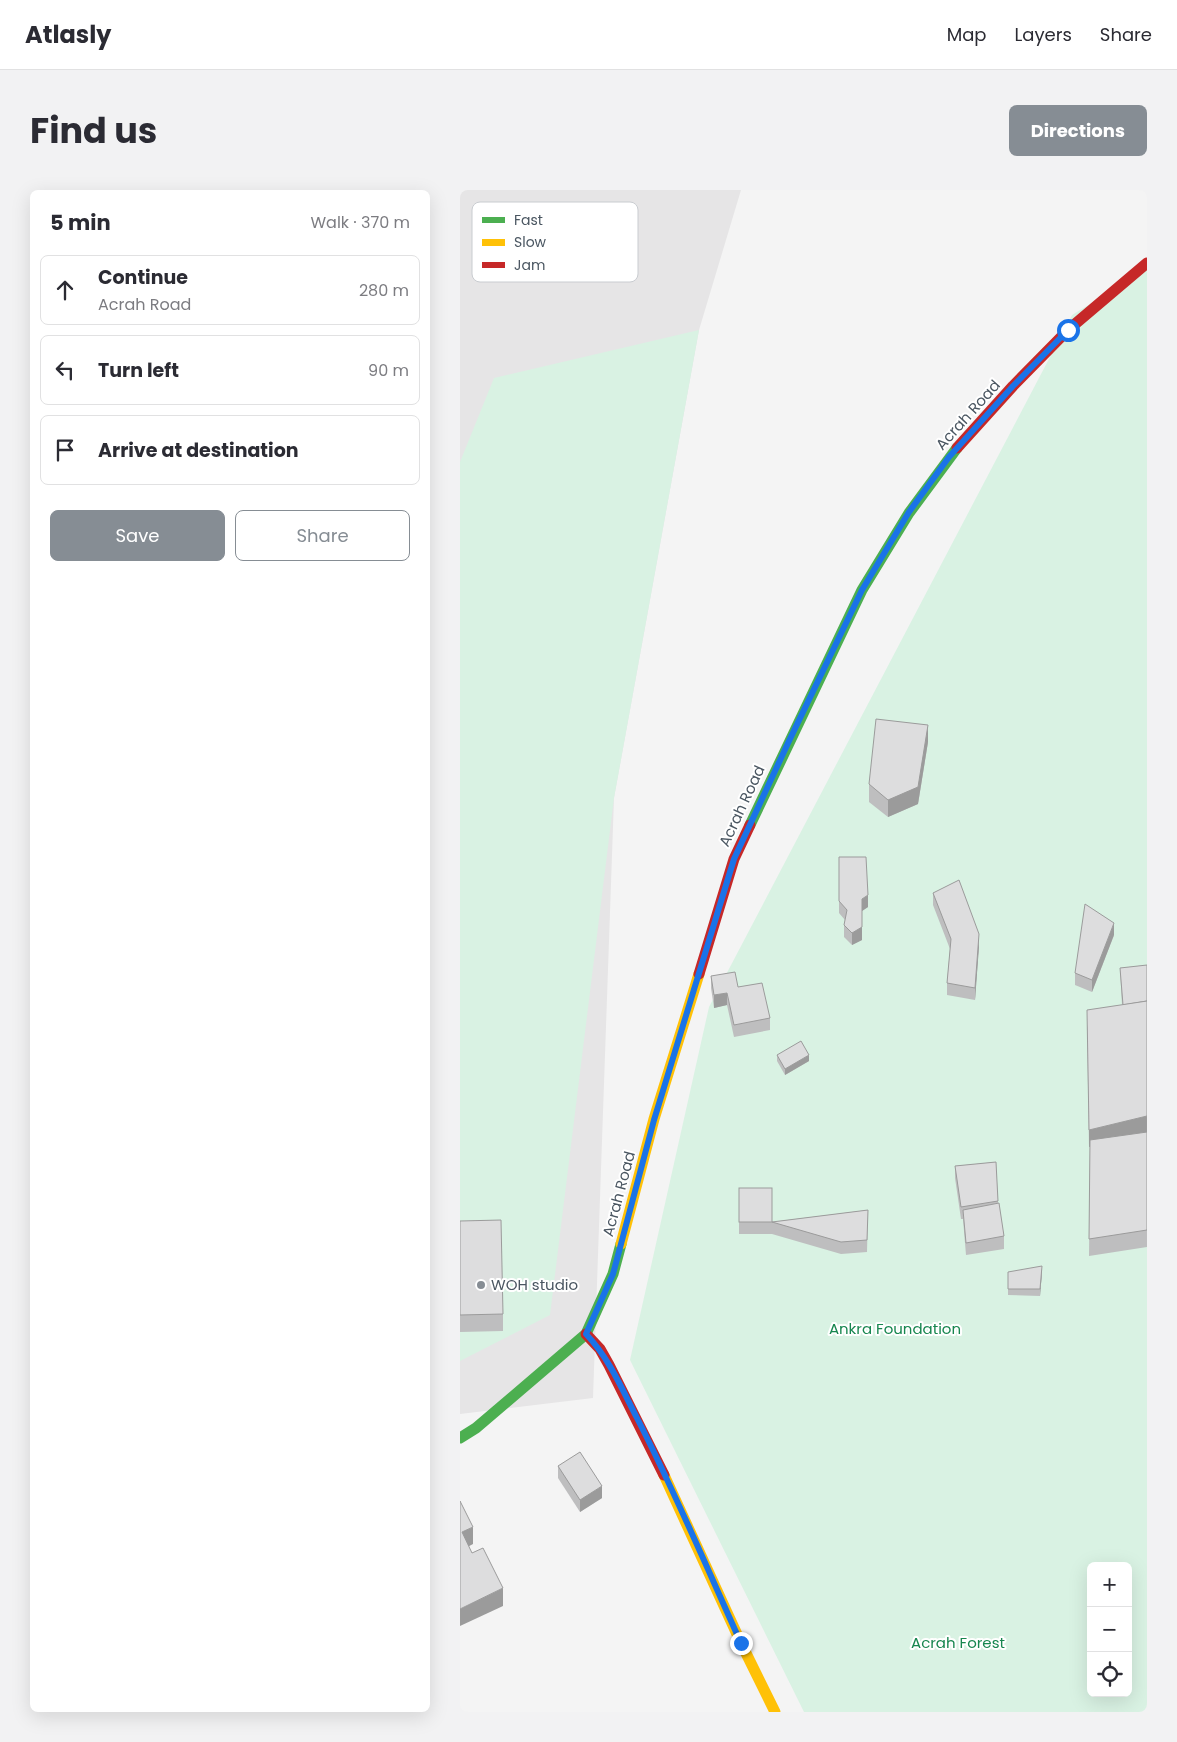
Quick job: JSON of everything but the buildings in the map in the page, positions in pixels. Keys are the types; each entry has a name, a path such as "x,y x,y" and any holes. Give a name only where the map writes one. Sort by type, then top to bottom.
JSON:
{"street":[{"name":"Acrah Road","path":"460,1438 476,1428 586,1334 613,1274 654,1120 734,859 862,590 909,512 949,457 1013,386 1068,330 1147,263"},
{"path":"586,1334 600,1349 609,1364 652,1448 741,1643 775,1712"}],"shaded area":[{"path":"460,190 741,190 699,330 614,798 593,1398 460,1414"}],"green space":[{"name":"Ankra Foundation","path":"1147,269 1147,1712 804,1712 630,1360 709,1007 1072,315"},
{"path":"699,330 614,798 550,1315 460,1361 460,462 494,378"}],"traffic: fast":[{"path":"750,825 862,590 909,513 957,448"},
{"path":"460,1438 476,1428 586,1334 613,1274 621,1244"}],"traffic: slow":[{"path":"621,1244 654,1119 699,974"},
{"path":"664,1475 741,1643 775,1712"}],"traffic: jam":[{"path":"957,448 1013,386 1068,330 1147,263"},
{"path":"699,974 734,859 750,825"},
{"path":"586,1334 600,1349 609,1365 664,1475"}],"place":[{"name":"WOH studio","path":"481,1285"}],"route":[{"path":"741,1643 652,1448 609,1364 600,1349 586,1334 613,1274 654,1120 734,859 789,741 862,590 909,512 949,457 1013,386 1068,330"}],"park label":[{"name":"Acrah Forest","path":"958,1643"}]}
